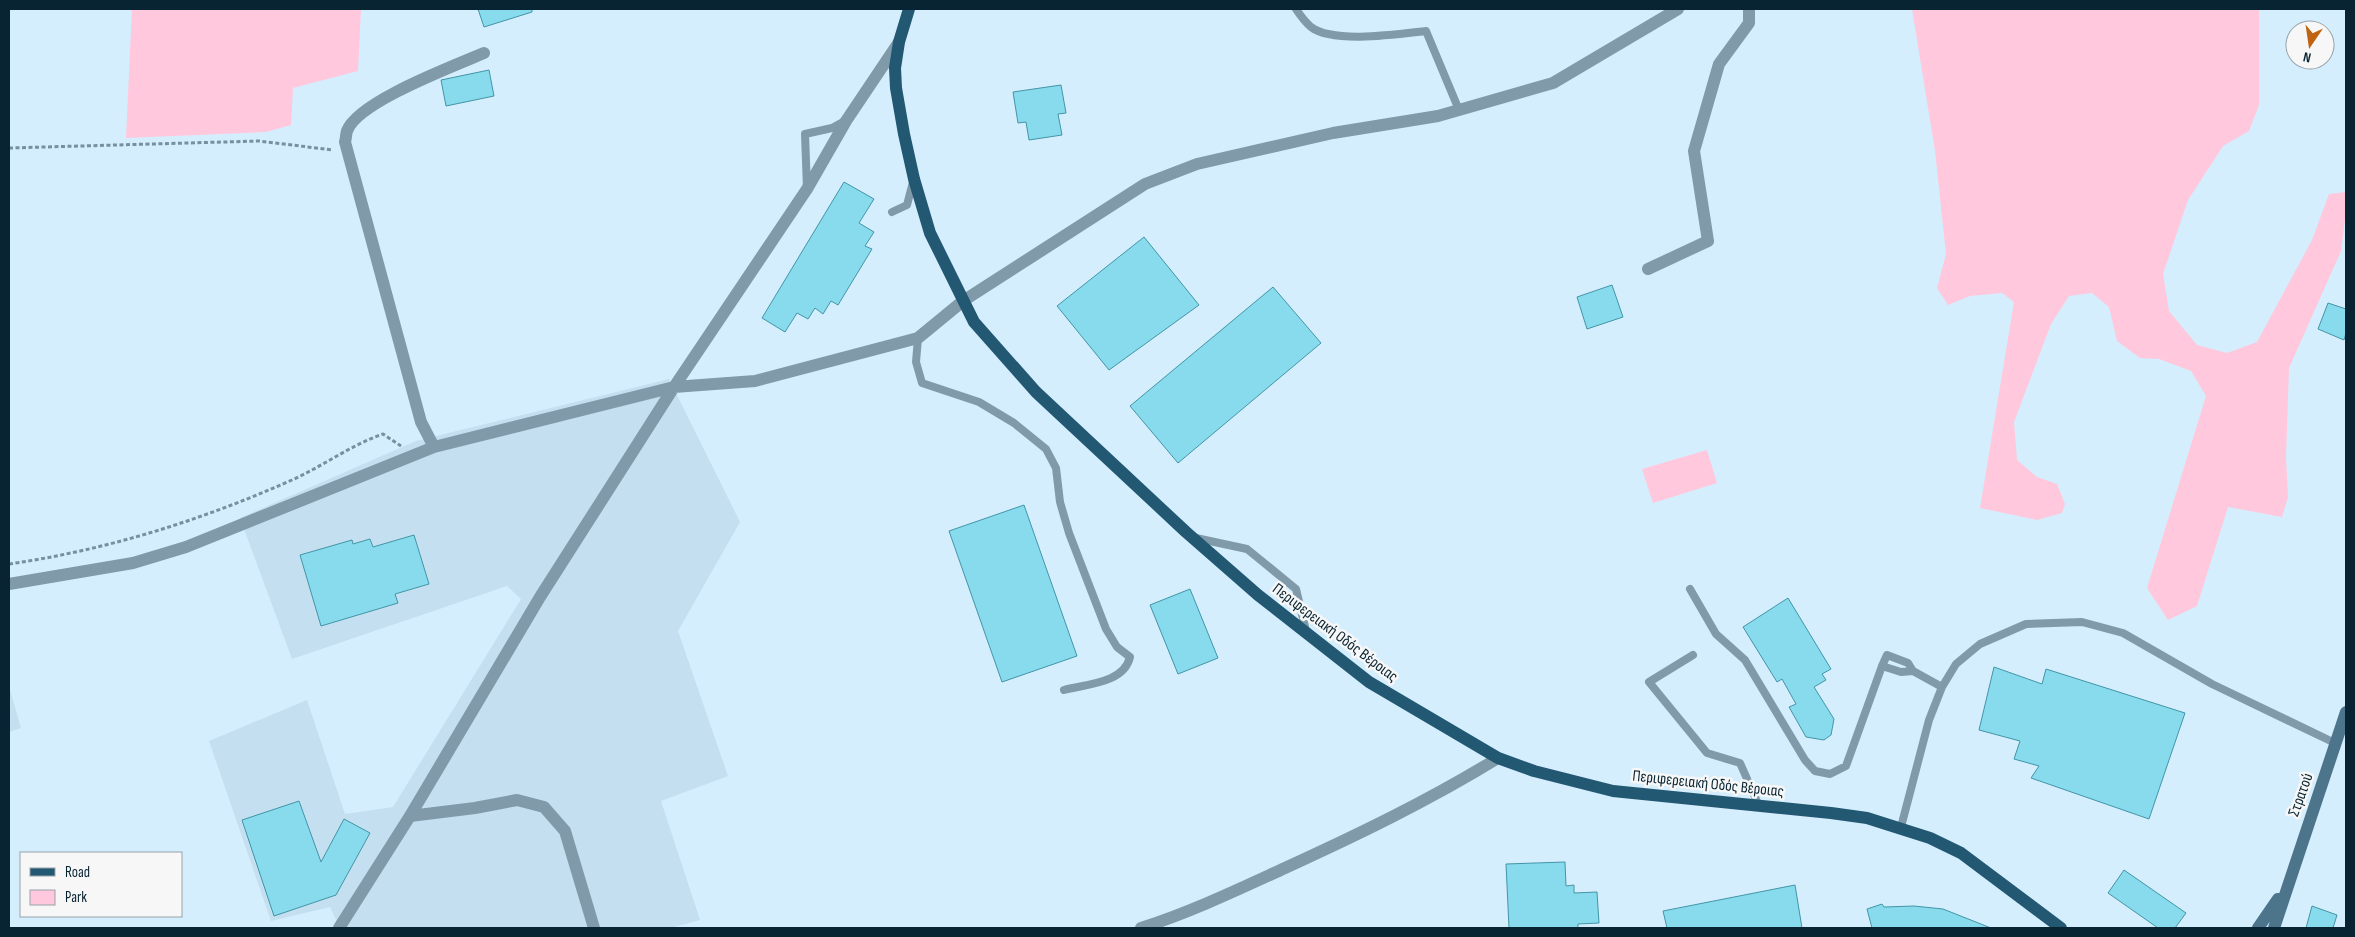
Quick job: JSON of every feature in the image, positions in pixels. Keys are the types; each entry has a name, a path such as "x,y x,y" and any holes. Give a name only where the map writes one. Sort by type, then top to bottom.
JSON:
{"main road":[{"name":"Περιφερειακή Οδός Βέροιας","path":"909,9 899,42 895,68 896,88 914,179 930,233 974,322 1036,392 1192,537 1258,595 1370,682 1498,758 1534,771 1613,791 1831,813 1867,818 1901,827 1961,854 2061,928"},
{"name":"Στρατού","path":"2274,928 2285,889 2337,744 2346,712"},
{"name":"Στρατού","path":"2258,928 2285,889"}],"street":[{"path":"9,584 133,562 186,547 434,447 674,387 755,380 918,338 963,301 1145,184 1197,164 1333,133 1438,116 1554,83 1678,9"},
{"path":"1648,269 1708,241 1694,151 1719,64 1749,23 1750,9"},
{"path":"339,928 410,816 540,597 674,387 807,189 846,121 899,42"},
{"path":"434,447 421,422 345,142 347,130 360,114 394,92 484,52"},
{"path":"1141,928 1186,914 1326,850 1456,784 1498,758"},
{"path":"410,816 475,808 517,800 544,807 564,831 594,928"}],"lane":[{"path":"1296,9 1312,27 1332,35 1392,34 1426,31 1459,110"},
{"path":"807,189 805,134 832,128 846,121"},
{"path":"892,212 907,205 914,179"},
{"path":"918,338 916,362 922,384 979,402 1014,423 1046,449 1056,468 1060,502 1069,533 1106,629 1117,647 1130,657 1128,666 1116,677 1064,690"},
{"path":"1192,537 1247,548 1296,589 1307,633"},
{"path":"1690,589 1716,634 1745,660 1805,760 1816,771 1830,774 1846,766 1887,655 1908,662 1913,671 1942,687"},
{"path":"1901,827 1929,720 1942,687 1956,664 1980,644 2026,624 2082,622 2123,633 2212,684 2337,744"},
{"path":"1693,656 1649,682 1707,753 1740,763 1758,806"},
{"path":"1882,666 1901,672 1913,671"}],"path":[{"path":"9,148 259,141 348,152"},
{"path":"9,564 38,560 147,535 284,483 369,438 383,434 413,456"}],"shaded area":[{"path":"669,379 740,522 678,631 728,776 661,801 700,920 671,928 340,928 330,907 271,921 209,741 307,700 345,814 393,807 521,599 507,586 292,659 240,518 416,441"},
{"path":"9,686 21,728 9,732"}],"green space":[{"path":"132,9 361,9 358,71 293,88 291,125 266,132 126,138"},
{"path":"1912,9 2259,9 2259,105 2249,131 2223,146 2188,200 2163,274 2169,311 2197,345 2227,353 2257,342 2312,240 2329,194 2346,192 2346,212 2341,251 2289,368 2286,457 2288,497 2282,517 2228,507 2197,606 2168,620 2147,588 2206,396 2191,371 2159,359 2140,358 2117,341 2109,307 2092,293 2069,296 2051,324 2014,422 2017,460 2037,477 2057,484 2065,504 2062,513 2037,520 1980,508 2014,302 2002,293 1970,296 1948,305 1937,288 1946,254 1935,151"},
{"path":"1707,450 1717,483 1653,503 1642,469"}],"building":[{"path":"478,9 532,9 532,12 484,27"},
{"path":"489,70 494,96 446,106 441,80"},
{"path":"1061,85 1066,113 1058,114 1062,135 1029,140 1026,122 1018,123 1013,92"},
{"path":"844,182 874,199 859,223 874,232 865,246 872,249 838,305 831,301 823,314 815,308 808,319 797,313 785,332 762,318"},
{"path":"1144,237 1199,305 1109,370 1057,306"},
{"path":"1612,285 1623,317 1587,329 1577,297"},
{"path":"1273,287 1321,343 1178,463 1130,406"},
{"path":"2328,303 2346,309 2346,333 2344,340 2318,329"},
{"path":"1024,505 1077,656 1002,682 949,531"},
{"path":"414,535 429,584 395,594 398,603 321,626 300,555 352,540 353,544 370,539 373,547"},
{"path":"1190,589 1218,658 1178,674 1150,605"},
{"path":"1788,598 1831,669 1822,674 1826,680 1814,687 1834,719 1831,735 1824,740 1806,737 1789,707 1796,704 1782,679 1777,682 1743,627"},
{"path":"1994,667 2042,684 2046,669 2185,713 2149,819 2031,778 2039,766 2014,759 2020,741 1979,730"},
{"path":"299,801 321,862 344,819 370,833 336,895 274,916 242,820"},
{"path":"1565,862 1566,886 1574,885 1574,893 1597,892 1599,923 1578,924 1578,928 1509,928 1506,864"},
{"path":"2124,870 2186,913 2175,928 2158,928 2108,893"},
{"path":"1795,885 1802,928 1667,928 1663,911"},
{"path":"1882,904 1884,907 1914,906 1943,909 1991,928 1872,928 1867,909"},
{"path":"2312,906 2337,915 2333,928 2306,928"}]}
